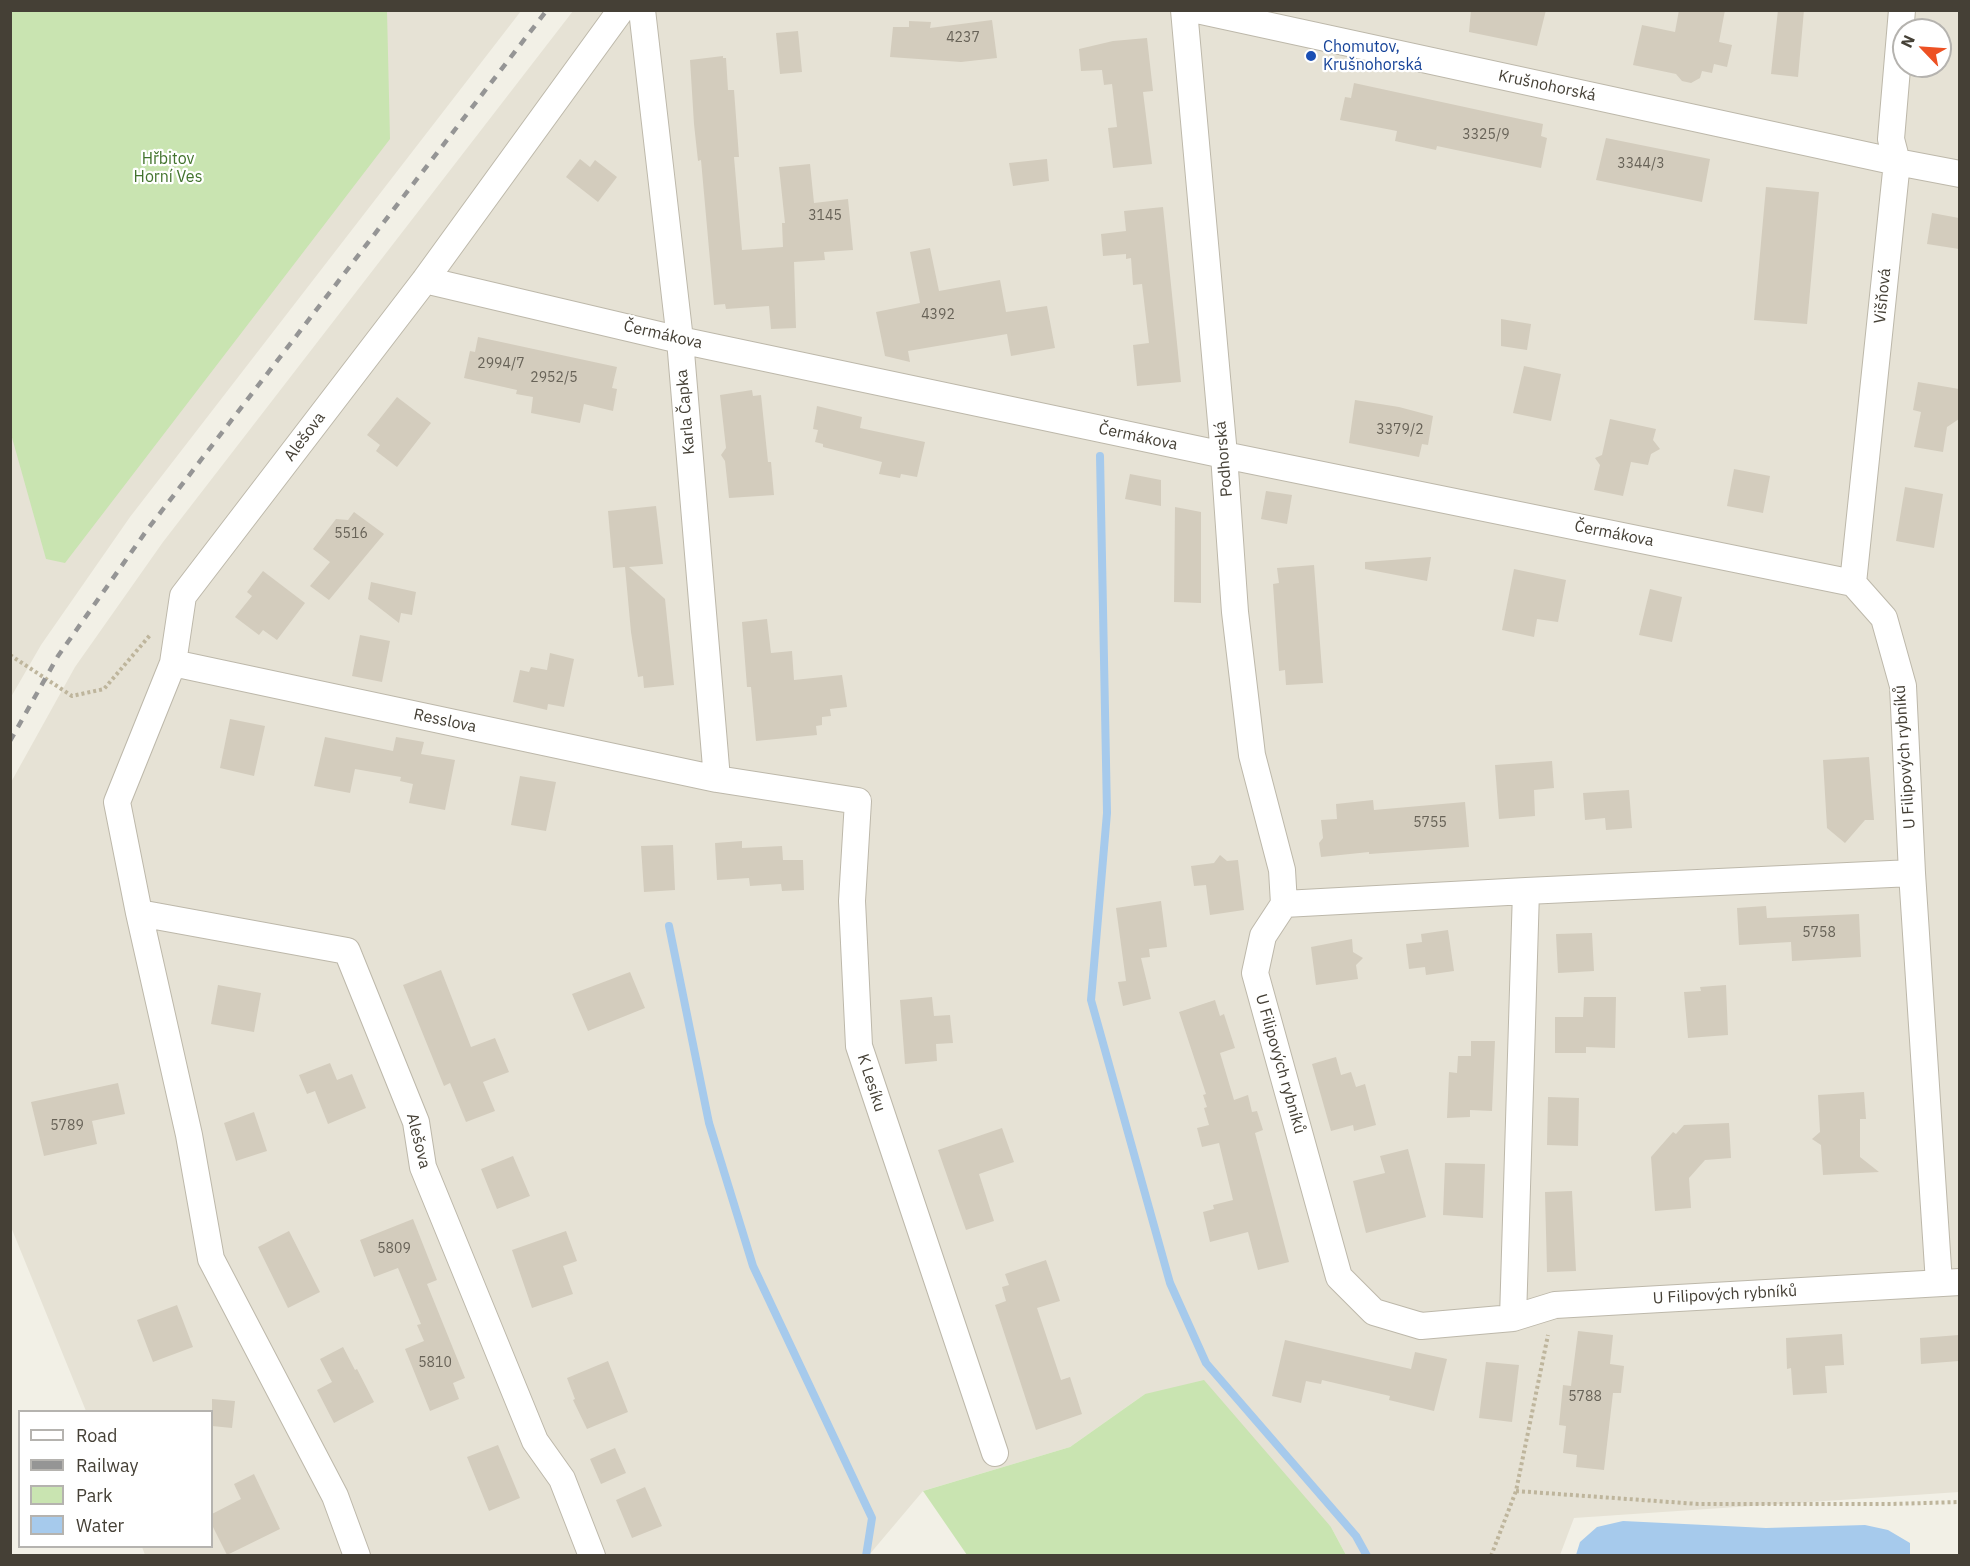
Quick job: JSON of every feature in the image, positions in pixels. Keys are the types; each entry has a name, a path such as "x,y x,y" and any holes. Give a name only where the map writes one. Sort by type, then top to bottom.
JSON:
{"street":[{"name":"Alešova","path":"357,1556 335,1496 211,1259 189,1135 139,913 117,802 173,663 183,596 425,280 621,10"},
{"name":"Karla Čapka","path":"642,10 680,340 717,779"},
{"name":"Podhorská","path":"1184,10 1224,455 1235,612 1252,755 1282,870 1284,904"},
{"name":"Krušnohorská","path":"1197,10 1959,174"},
{"name":"Višňová","path":"1853,583 1897,162 1891,140 1902,10"},
{"name":"Čermákova","path":"425,280 680,340 1224,455 1853,583"},
{"name":"U Filipových rybníků","path":"1284,904 1263,936 1255,973 1339,1276 1374,1312 1420,1326 1513,1318 1555,1305 1949,1283 1912,873 1903,686 1884,618 1853,583"},
{"name":"Resslova","path":"173,663 717,779"},
{"name":"K Lesíku","path":"717,779 858,801 852,901 859,1046 995,1453"},
{"path":"1284,904 1912,873"},
{"path":"1513,1318 1526,891"},
{"name":"Alešova","path":"139,913 347,951 416,1122 423,1167 535,1441 562,1479 592,1556"}],"path":[{"path":"10,655 72,696 104,689 154,630"},
{"path":"1491,1556 1516,1491 1555,1305"},
{"path":"1516,1491 1698,1504 1959,1502"}],"shaded area":[{"name":"Hřbitov Horní Ves","path":"11,11 521,11 130,517 41,645 11,697"},
{"path":"573,11 1959,11 1959,1492 1574,1518 1560,1555 1346,1555 1331,1527 1145,1394 1070,1447 923,1491 869,1555 145,1555 142,1548 213,1548 213,1410 86,1410 11,1227 10,784 75,667 163,542"}],"green space":[{"name":"Hřbitov Horní Ves","path":"11,10 387,11 390,139 65,563 46,559 11,434"},
{"path":"1204,1380 1331,1527 1346,1555 967,1555 923,1491 1070,1447 1145,1394"}],"water":[{"path":"1623,1521 1766,1528 1865,1525 1888,1530 1910,1543 1910,1555 1576,1555 1580,1542 1597,1527"}],"building":[{"path":"1471,10 1546,10 1537,46 1469,32"},
{"path":"1679,10 1725,10 1719,42 1732,45 1727,67 1714,64 1712,73 1702,71 1700,78 1691,83 1682,81 1676,74 1633,65 1642,25 1675,32"},
{"path":"1778,10 1804,10 1798,77 1771,74"},
{"path":"992,20 997,58 961,62 890,57 893,27 909,27 909,21 931,22 930,28"},
{"path":"798,31 802,72 780,74 776,33"},
{"path":"1147,38 1153,91 1143,92 1152,164 1113,168 1108,128 1117,127 1112,84 1104,85 1102,70 1081,71 1079,49 1113,41"},
{"path":"723,56 726,58 728,90 734,90 739,157 734,157 742,250 783,247 782,223 785,223 779,167 810,164 814,203 848,199 853,250 824,252 825,260 794,262 796,328 771,329 769,306 726,309 725,304 714,305 701,160 698,161 694,124 690,60"},
{"path":"1354,83 1543,124 1541,136 1547,138 1541,168 1437,146 1436,150 1395,141 1397,131 1340,120 1345,97 1351,98"},
{"path":"1606,138 1710,159 1702,202 1596,180"},
{"path":"580,159 590,167 595,160 617,177 598,202 566,177"},
{"path":"1047,159 1049,181 1013,186 1009,163"},
{"path":"1766,187 1819,192 1807,324 1754,320"},
{"path":"1163,207 1181,382 1137,386 1133,345 1149,343 1142,284 1133,285 1131,258 1126,259 1126,254 1103,256 1101,234 1126,231 1124,211"},
{"path":"1932,213 1959,218 1959,249 1927,244"},
{"path":"930,248 939,291 1000,280 1006,312 1047,306 1055,348 1011,356 1007,334 908,351 910,362 885,356 876,312 920,303 910,252"},
{"path":"1501,319 1531,324 1527,350 1501,346"},
{"path":"478,337 617,367 612,388 617,389 613,411 584,404 580,423 531,413 533,397 516,394 517,390 464,378 470,351 475,352"},
{"path":"1524,366 1561,374 1551,421 1513,413"},
{"path":"1918,382 1959,389 1959,419 1947,427 1943,452 1914,447 1921,412 1913,410"},
{"path":"752,390 753,396 761,395 774,495 729,498 725,461 721,455 726,448 720,395"},
{"path":"397,397 431,423 397,467 376,451 380,445 367,435"},
{"path":"1355,400 1399,407 1433,416 1428,445 1422,444 1419,457 1349,443"},
{"path":"817,406 862,417 860,428 925,442 917,477 901,474 900,478 879,474 882,462 823,447 823,444 815,442 818,430 813,429"},
{"path":"1610,419 1656,429 1653,440 1660,449 1651,454 1648,465 1631,462 1623,496 1594,490 1600,465 1595,458 1602,455"},
{"path":"1734,469 1770,476 1763,513 1727,506"},
{"path":"1130,474 1161,480 1161,506 1125,499"},
{"path":"1905,487 1943,494 1934,548 1896,541"},
{"path":"1266,491 1292,495 1287,524 1261,519"},
{"path":"656,506 663,564 629,567 665,599 674,685 644,688 643,676 638,677 625,567 613,568 608,511"},
{"path":"1175,507 1201,512 1201,603 1174,602"},
{"path":"354,512 384,534 329,600 310,586 330,562 313,549 336,519 348,520"},
{"path":"1431,557 1427,581 1365,569 1365,562"},
{"path":"1314,565 1323,683 1286,685 1285,670 1279,671 1273,584 1279,583 1277,568"},
{"path":"1514,569 1566,580 1558,622 1537,619 1534,637 1502,630"},
{"path":"263,571 305,603 277,640 263,630 259,635 235,617 252,596 247,592"},
{"path":"371,582 416,592 412,615 401,613 399,623 368,599"},
{"path":"1650,589 1682,597 1672,642 1639,635"},
{"path":"767,619 771,653 792,651 794,680 842,675 847,707 830,709 831,716 822,717 822,725 816,726 817,735 756,741 751,687 747,687 742,622"},
{"path":"360,635 390,641 382,682 352,676"},
{"path":"550,653 574,659 564,707 548,704 547,710 513,702 520,670 529,672 531,667 547,670"},
{"path":"230,719 265,726 254,776 220,768"},
{"path":"325,737 393,751 396,737 424,742 421,754 455,760 445,810 409,803 413,784 400,781 401,777 355,769 350,793 314,786"},
{"path":"1869,757 1874,820 1865,820 1845,843 1827,828 1823,760"},
{"path":"1552,761 1554,788 1534,790 1535,816 1499,819 1495,765"},
{"path":"520,776 556,782 546,831 511,825"},
{"path":"1629,790 1632,828 1606,830 1605,818 1585,820 1583,793"},
{"path":"1373,800 1374,810 1465,802 1469,847 1321,857 1319,843 1323,838 1321,820 1337,819 1336,804"},
{"path":"742,841 742,848 782,846 783,860 803,860 804,890 782,891 781,884 750,886 749,878 717,880 715,843"},
{"path":"673,845 675,890 644,892 641,846"},
{"path":"1220,855 1227,861 1238,860 1244,910 1210,915 1206,885 1194,886 1191,866 1214,863"},
{"path":"1161,901 1167,947 1149,949 1150,957 1141,958 1151,999 1123,1006 1118,982 1126,981 1116,908"},
{"path":"1766,906 1767,918 1859,914 1861,957 1792,961 1791,942 1739,945 1737,908"},
{"path":"1448,930 1454,971 1426,975 1425,967 1409,969 1406,944 1422,942 1421,934"},
{"path":"1592,933 1594,971 1558,973 1556,934"},
{"path":"1352,939 1353,952 1363,958 1356,965 1358,979 1316,985 1311,947"},
{"path":"441,970 471,1047 495,1038 509,1072 483,1082 495,1111 466,1122 450,1083 444,1086 403,985"},
{"path":"630,972 645,1008 588,1031 572,994"},
{"path":"218,985 261,993 254,1032 211,1024"},
{"path":"1726,985 1728,1035 1688,1038 1684,992 1701,991 1700,987"},
{"path":"932,997 934,1016 950,1015 953,1043 936,1044 937,1061 905,1064 900,1000"},
{"path":"1584,997 1616,997 1615,1048 1586,1047 1586,1053 1555,1053 1555,1017 1583,1017"},
{"path":"1215,1000 1220,1016 1224,1014 1235,1048 1220,1053 1234,1100 1248,1095 1252,1112 1257,1111 1263,1130 1255,1133 1289,1262 1258,1270 1248,1232 1210,1242 1203,1212 1214,1209 1213,1205 1233,1200 1219,1143 1202,1147 1197,1128 1209,1125 1204,1108 1207,1107 1203,1095 1206,1094 1179,1012"},
{"path":"1471,1041 1495,1041 1492,1111 1470,1110 1470,1117 1447,1118 1449,1072 1457,1073 1458,1056 1471,1056"},
{"path":"1336,1057 1341,1075 1351,1072 1356,1087 1365,1084 1376,1125 1354,1131 1353,1125 1331,1131 1312,1064"},
{"path":"330,1063 337,1080 352,1074 366,1108 328,1124 315,1091 307,1094 299,1075"},
{"path":"118,1083 125,1114 92,1121 97,1144 44,1156 31,1102"},
{"path":"1864,1092 1866,1119 1860,1119 1860,1157 1879,1172 1823,1175 1821,1145 1812,1139 1820,1132 1818,1095"},
{"path":"1548,1097 1579,1098 1578,1146 1547,1145"},
{"path":"254,1112 267,1151 236,1161 224,1123"},
{"path":"1729,1123 1731,1158 1705,1160 1689,1178 1691,1208 1655,1211 1651,1157 1673,1132 1676,1134 1684,1125"},
{"path":"1002,1128 1014,1162 979,1174 994,1221 966,1230 938,1150"},
{"path":"1408,1149 1426,1217 1366,1233 1353,1181 1385,1173 1380,1156"},
{"path":"513,1156 530,1196 497,1209 481,1169"},
{"path":"1445,1163 1485,1164 1483,1218 1443,1215"},
{"path":"1572,1191 1576,1271 1547,1272 1545,1192"},
{"path":"413,1219 437,1280 427,1284 465,1378 453,1383 459,1399 430,1411 405,1349 424,1341 417,1325 421,1324 398,1268 374,1277 360,1240"},
{"path":"289,1231 320,1292 288,1308 258,1247"},
{"path":"566,1231 577,1261 563,1266 573,1294 532,1308 512,1250"},
{"path":"1046,1260 1060,1301 1037,1308 1061,1380 1070,1377 1082,1414 1036,1430 995,1305 1006,1301 1002,1287 1009,1285 1005,1274"},
{"path":"177,1305 193,1347 153,1362 137,1320"},
{"path":"1578,1331 1613,1335 1610,1364 1624,1366 1621,1393 1613,1393 1604,1470 1576,1467 1577,1455 1563,1453 1566,1426 1559,1425 1563,1385 1571,1386"},
{"path":"1842,1334 1844,1365 1825,1366 1827,1393 1793,1395 1791,1368 1787,1369 1786,1338"},
{"path":"1959,1335 1959,1361 1921,1364 1920,1338"},
{"path":"1285,1340 1411,1369 1415,1352 1447,1359 1434,1411 1389,1400 1390,1396 1322,1380 1321,1384 1306,1381 1301,1403 1272,1396"},
{"path":"343,1347 374,1402 334,1423 317,1390 332,1382 320,1359"},
{"path":"608,1361 628,1412 587,1429 573,1400 575,1399 567,1378"},
{"path":"1486,1362 1519,1365 1512,1422 1479,1418"},
{"path":"212,1399 235,1401 232,1428 213,1426"},
{"path":"498,1445 520,1498 489,1511 467,1457"},
{"path":"615,1448 626,1473 601,1484 590,1459"},
{"path":"254,1474 280,1529 227,1555 213,1527 213,1513 241,1499 234,1484"},
{"path":"645,1487 662,1526 632,1538 616,1500"}],"waterway":[{"path":"1100,456 1107,813 1091,1000 1170,1283 1206,1363 1356,1536 1367,1556"},
{"path":"669,926 709,1123 753,1266 872,1518 866,1556"}],"railway":[{"path":"10,741 58,656 147,530 547,10"}],"place":[{"name":"Chomutov, Krušnohorská","path":"1311,56"}]}
